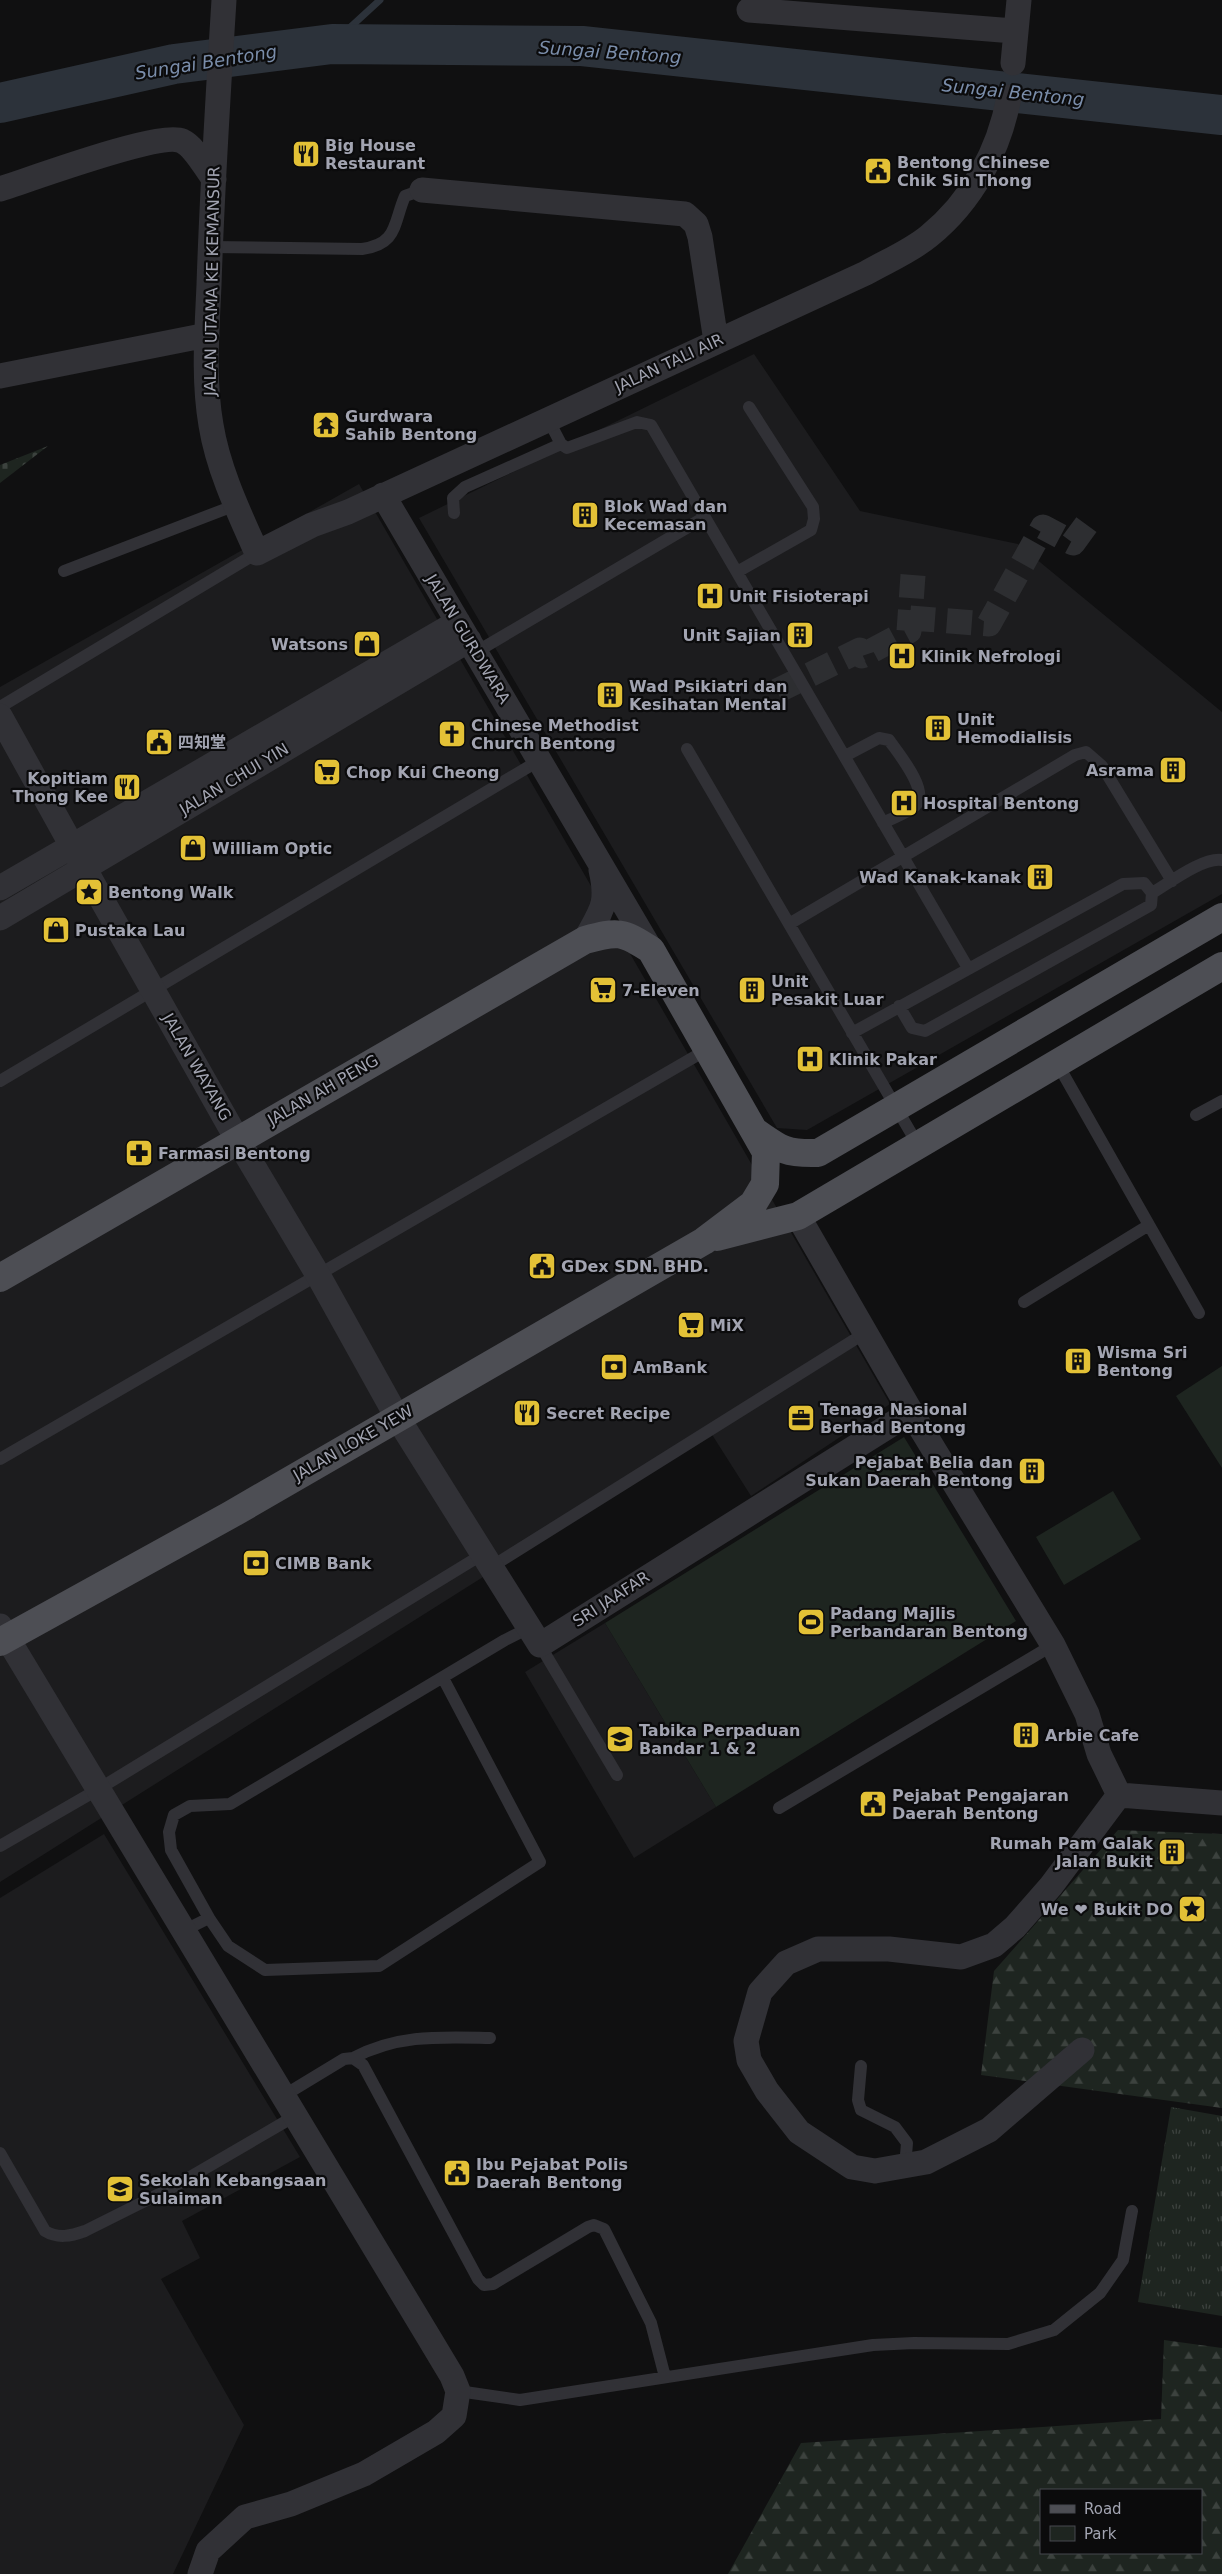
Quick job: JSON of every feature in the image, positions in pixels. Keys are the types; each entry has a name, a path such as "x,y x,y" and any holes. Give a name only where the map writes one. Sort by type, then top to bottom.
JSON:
{"main road":[{"path":"756,1132 781,1150 801,1154 818,1153 1222,917"},
{"name":"JALAN AH PENG","path":"0,1278 585,940 609,933 628,935 651,950"},
{"path":"651,950 766,1152 765,1184 753,1204 704,1241"},
{"path":"704,1241 798,1216 1222,966"},
{"name":"JALAN LOKE YEW","path":"2,1635 230,1515 704,1241"}],"street":[{"name":"JALAN UTAMA KE KEMANSUR","path":"224,0 210,246 207,381 211,426 236,504 257,554"},
{"path":"1013,63 1014,31 1018,0"},
{"path":"750,10 783,6 1014,31"},
{"name":"JALAN TALI AIR","path":"257,554 312,525 383,495 866,273 930,236 976,184 1004,126 1009,97"},
{"path":"0,189 127,148 170,139 183,141 190,147 214,179"},
{"path":"422,190 685,214 696,224 700,237 716,341"},
{"path":"0,376 207,336"},
{"name":"JALAN GURDWARA","path":"383,495 651,950"},
{"name":"JALAN CHUI YIN","path":"0,888 71,846 467,638"},
{"name":"JALAN CHUI YIN","path":"0,918 467,638"},
{"name":"JALAN WAYANG","path":"0,716 71,846 318,1275 397,1417"},
{"path":"585,940 601,910 606,892 599,860"},
{"path":"798,1216 910,1412 1053,1645 1086,1714 1099,1754 1119,1795"},
{"name":"SRI JAAFAR","path":"534,1636 910,1412"},
{"path":"397,1417 534,1636"},
{"path":"2,1635 436,2348 458,2391 454,2416 436,2432 364,2474 292,2504 244,2517 208,2551 200,2574"},
{"path":"1119,1795 1222,1803"},
{"path":"1082,2050 989,2130 926,2162 875,2171 852,2167 799,2132 767,2091 749,2060 746,2041 760,1992 786,1963 818,1949 889,1949 961,1957 994,1945 1015,1928 1051,1886 1119,1795"}],"lane":[{"path":"210,246 362,250 375,247 384,242 394,231 405,196 422,190"},
{"path":"737,572 811,530 814,519 813,507 749,406"},
{"path":"548,419 561,444 567,448 637,422 646,422 651,425 968,968"},
{"path":"454,513 453,498 465,487 561,444"},
{"path":"64,571 236,504"},
{"path":"467,638 705,517"},
{"path":"0,707 257,554"},
{"path":"845,756 879,738 889,740 919,785 920,796 916,805 883,823"},
{"path":"686,749 918,1145"},
{"path":"788,924 1075,755 1086,752 1102,766 1172,881"},
{"path":"0,1081 540,760"},
{"path":"1152,893 1206,861 1222,860"},
{"path":"852,1033 899,1006 968,968 1123,884 1144,883 1152,893 1151,905 925,1031 912,1028 899,1006"},
{"path":"0,1459 708,1050"},
{"path":"1057,1064 1199,1313"},
{"path":"1196,1115 1222,1101"},
{"path":"1024,1302 1149,1225"},
{"path":"0,1846 487,1561 865,1332"},
{"path":"443,1678 540,1862 379,1966 265,1970 228,1946 171,1850 169,1832 174,1815 190,1806 230,1804 443,1678 534,1636 617,1775"},
{"path":"779,1808 1053,1645"},
{"path":"183,1931 210,1918"},
{"path":"0,2153 45,2231 52,2235 70,2236 85,2231 173,2187 289,2106 344,2059 353,2058 374,2046 402,2040 426,2037 490,2038"},
{"path":"353,2058 363,2065 481,2283 493,2284 588,2227 599,2226 604,2229 651,2323 665,2377"},
{"path":"861,2066 858,2100 861,2110 895,2127 907,2142 905,2167"},
{"path":"458,2391 520,2400 873,2346 914,2343 1008,2344 1054,2330 1100,2293 1123,2260 1132,2211"}],"shaded area":[{"name":"Hospital Bentong","path":"754,354 860,511 1018,544 1222,712 1222,894 807,1130 777,1128 419,518"},
{"path":"359,484 890,1404 751,1496 711,1433 0,1882 0,687"},
{"name":"Tabika Perpaduan Bandar 1 & 2","path":"605,1623 716,1807 634,1858 525,1672"},
{"name":"Sekolah Kebangsaan Sulaiman","path":"104,1834 300,2157 182,2221 200,2258 161,2279 244,2425 173,2574 0,2574 0,1898"}],"green space":[{"path":"48,446 0,483 0,465"},
{"path":"1222,1366 1222,1468 1176,1396"},
{"name":"Padang Majlis Perbandaran Bentong","path":"904,1437 1016,1621 716,1807 605,1623"},
{"path":"1113,1491 1141,1539 1064,1585 1036,1537"},
{"path":"1118,1830 1222,1834 1222,2108 981,2075 994,1971"},
{"path":"1171,2107 1222,2116 1222,2316 1138,2302"},
{"path":"1164,2340 1222,2348 1222,2574 728,2574 801,2443 1161,2419"}],"waterway":[{"path":"332,44 380,0"},
{"name":"Sungai Bentong","path":"0,103 174,64 332,44 582,46 1222,115"}],"tunnel":[{"path":"910,618 989,624 1043,527 1073,543 1092,517"},
{"path":"777,691 860,650 862,656 909,631 913,575"}],"place":[{"name":"Big House Restaurant","path":"306,154"},
{"name":"Bentong Chinese Chik Sin Thong","path":"878,171"},
{"name":"Gurdwara Sahib Bentong","path":"326,425"},
{"name":"Blok Wad dan Kecemasan","path":"585,515"},
{"name":"Unit Fisioterapi","path":"710,596"},
{"name":"Unit Sajian","path":"800,635"},
{"name":"Watsons","path":"367,644"},
{"name":"Klinik Nefrologi","path":"902,656"},
{"name":"Wad Psikiatri dan Kesihatan Mental","path":"610,695"},
{"name":"Unit Hemodialisis","path":"938,728"},
{"name":"Chinese Methodist Church Bentong","path":"452,734"},
{"name":"四知堂","path":"159,742"},
{"name":"Asrama","path":"1173,770"},
{"name":"Chop Kui Cheong","path":"327,772"},
{"name":"Kopitiam Thong Kee","path":"127,787"},
{"name":"Hospital Bentong","path":"904,803"},
{"name":"William Optic","path":"193,848"},
{"name":"Wad Kanak-kanak","path":"1040,877"},
{"name":"Bentong Walk","path":"89,892"},
{"name":"Pustaka Lau","path":"56,930"},
{"name":"7-Eleven","path":"603,990"},
{"name":"Unit Pesakit Luar","path":"752,990"},
{"name":"Klinik Pakar","path":"810,1059"},
{"name":"Farmasi Bentong","path":"139,1153"},
{"name":"GDex SDN. BHD.","path":"542,1266"},
{"name":"MiX","path":"691,1325"},
{"name":"Wisma Sri Bentong","path":"1078,1361"},
{"name":"AmBank","path":"614,1367"},
{"name":"Secret Recipe","path":"527,1413"},
{"name":"Tenaga Nasional Berhad Bentong","path":"801,1418"},
{"name":"Pejabat Belia dan Sukan Daerah Bentong","path":"1032,1471"},
{"name":"CIMB Bank","path":"256,1563"},
{"name":"Padang Majlis Perbandaran Bentong","path":"811,1622"},
{"name":"Arbie Cafe","path":"1026,1735"},
{"name":"Tabika Perpaduan Bandar 1 & 2","path":"620,1739"},
{"name":"Pejabat Pengajaran Daerah Bentong","path":"873,1804"},
{"name":"Rumah Pam Galak Jalan Bukit","path":"1172,1852"},
{"name":"We ❤ Bukit DO","path":"1192,1909"},
{"name":"Ibu Pejabat Polis Daerah Bentong","path":"457,2173"},
{"name":"Sekolah Kebangsaan Sulaiman","path":"120,2189"}]}
